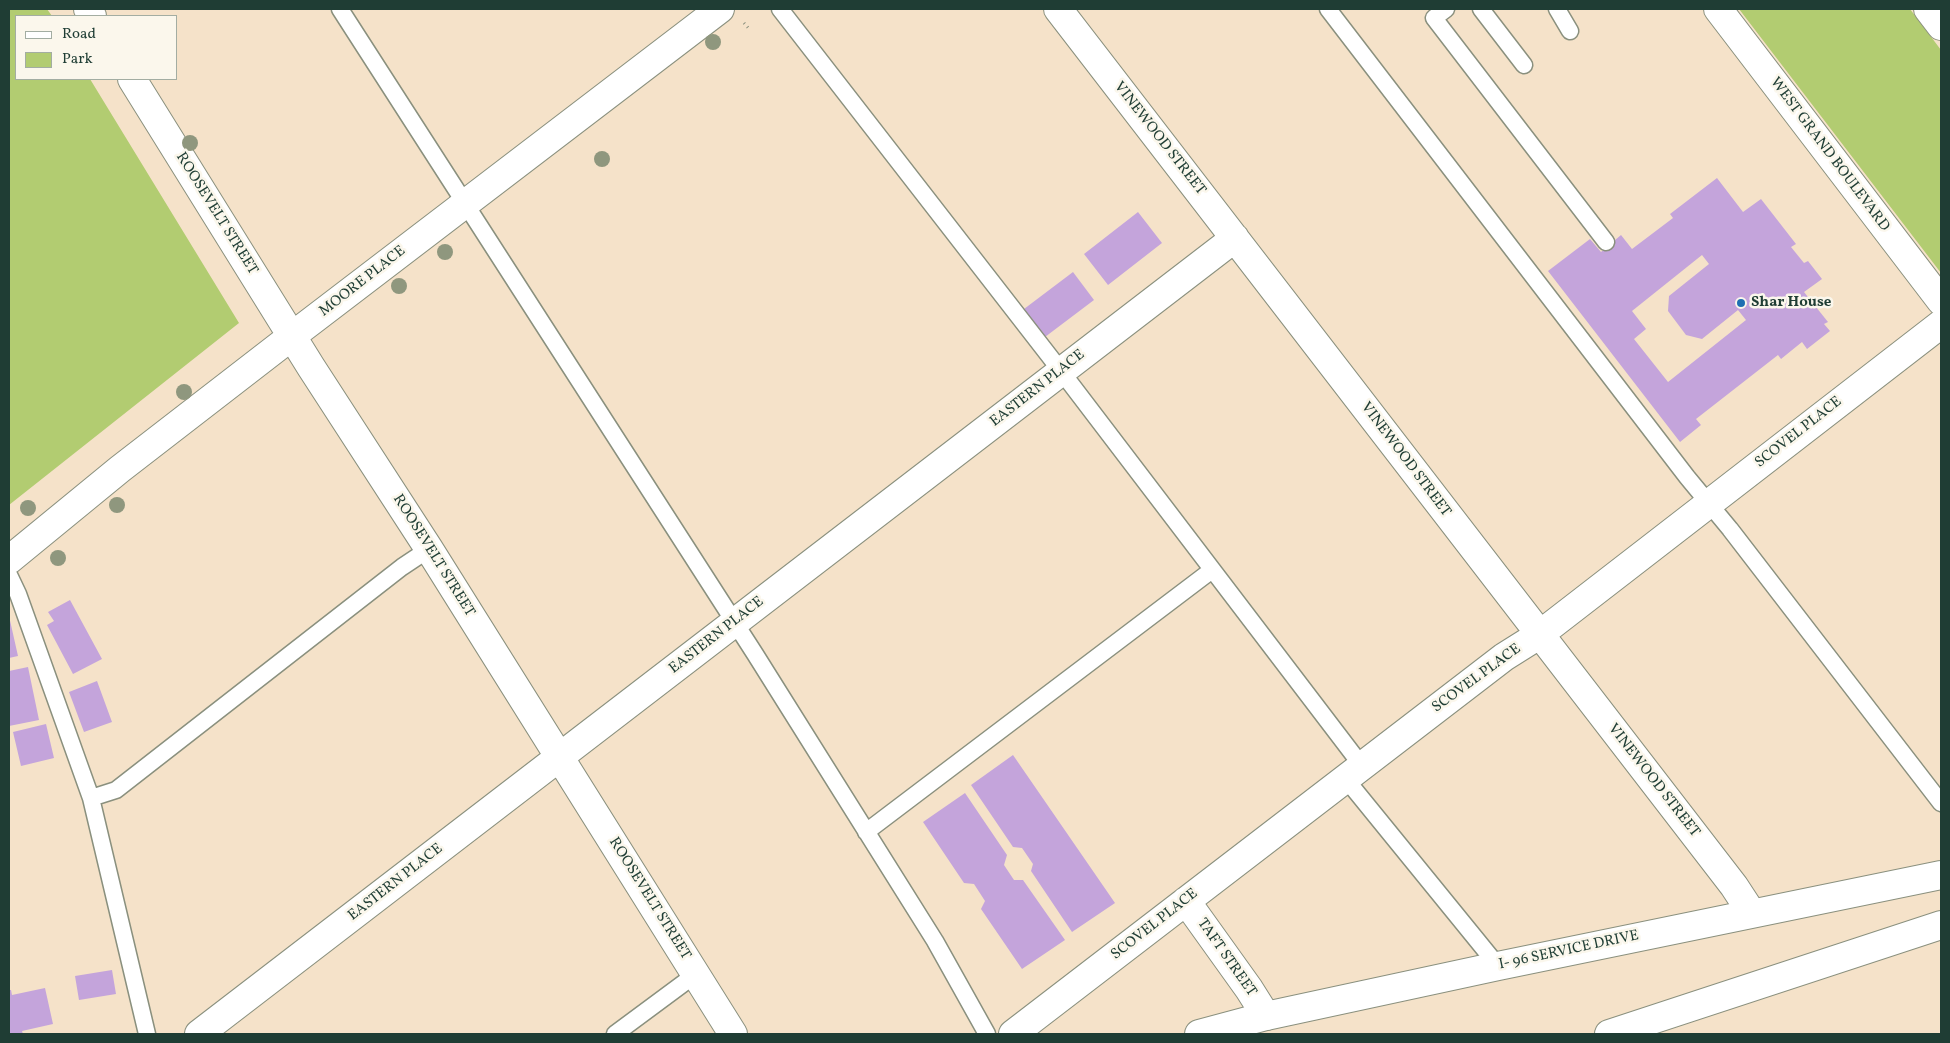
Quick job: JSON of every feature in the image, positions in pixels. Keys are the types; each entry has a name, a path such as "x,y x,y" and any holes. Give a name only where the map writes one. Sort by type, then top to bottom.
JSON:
{"main road":[{"name":"MOORE PLACE","path":"9,560 120,470 292,336 720,9"},
{"name":"VINEWOOD STREET","path":"1058,9 1734,886 1751,912"},
{"name":"WEST GRAND BOULEVARD","path":"1718,9 1941,300"},
{"path":"1928,9 1941,26"},
{"name":"ROOSEVELT STREET","path":"133,80 733,1034"},
{"name":"EASTERN PLACE","path":"199,1034 1235,238"},
{"name":"SCOVEL PLACE","path":"1013,1034 1505,656 1539,634 1941,324"},
{"name":"I- 96 SERVICE DRIVE","path":"1199,1034 1266,1016 1498,966 1751,912 1941,875"},
{"name":"TAFT STREET","path":"1186,901 1266,1016"},
{"path":"1609,1034 1941,925"}],"lane":[{"path":"340,9 734,622 935,941 987,1034"},
{"path":"780,9 1062,371 1212,570 1354,772 1498,966"},
{"path":"1328,9 1941,803"},
{"path":"1446,9 1434,18 1606,242"},
{"path":"1481,9 1524,66"},
{"path":"1557,9 1570,30"},
{"path":"91,798 116,790 402,567 429,549"},
{"path":"866,832 1212,570"},
{"path":"9,575 18,594 91,798 147,1034"},
{"path":"614,1034 696,974"}],"green space":[{"path":"9,9 47,9 51,15 15,15 15,80 91,80 239,323 9,505"},
{"path":"1739,9 1910,9 1941,50 1941,273"}],"building":[{"name":"Shar House","path":"1717,178 1743,212 1761,199 1796,244 1791,247 1804,263 1808,261 1822,279 1804,292 1828,322 1824,324 1830,331 1807,349 1802,342 1781,359 1778,355 1696,419 1701,425 1680,442 1548,271 1590,239 1601,252 1621,235 1632,249 1673,218 1670,214","holes":["1702,255 1709,264 1669,296 1668,311 1686,335 1702,339 1738,310 1746,320 1668,382 1634,339 1646,329 1632,311"]},
{"path":"1138,212 1162,243 1108,285 1084,254"},
{"path":"1073,272 1094,300 1045,337 1024,309"},
{"path":"70,600 102,659 73,674 47,625 54,621 48,612"},
{"path":"9,616 18,656 9,658"},
{"path":"28,667 39,720 9,726 9,671"},
{"path":"97,681 112,722 84,732 69,692"},
{"path":"46,724 54,758 21,766 13,732"},
{"path":"1013,755 1115,903 1072,932 1031,871 1033,864 1022,848 1013,847 971,785"},
{"path":"965,793 1007,855 1004,865 1014,880 1023,880 1065,940 1022,969 981,909 985,901 974,884 964,883 923,822"},
{"path":"112,970 116,994 79,1000 75,976"},
{"path":"45,988 53,1024 22,1031 23,1034 9,1034 9,990 11,990 12,995"}],"place":[{"name":"Shar House","path":"1741,303"}]}
